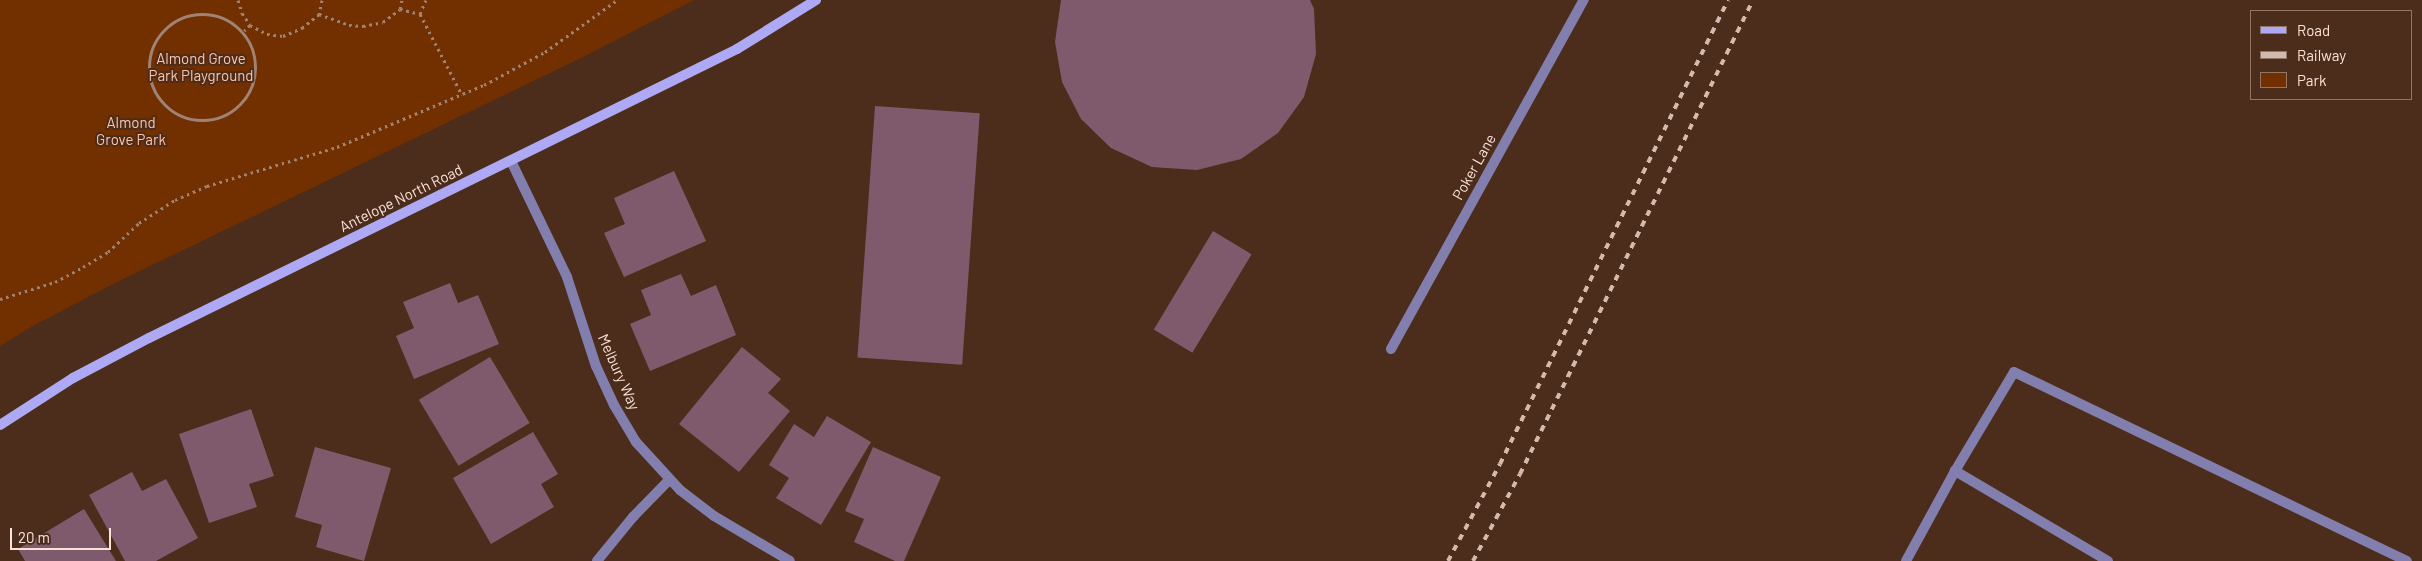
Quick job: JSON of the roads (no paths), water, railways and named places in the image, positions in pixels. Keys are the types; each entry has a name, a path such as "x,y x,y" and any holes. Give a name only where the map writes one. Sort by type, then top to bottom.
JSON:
{"main road":[{"name":"Antelope North Road","path":"0,424 72,378 149,338 737,49 816,0"}],"street":[{"name":"Poker Lane","path":"1391,349 1584,0"},
{"name":"Melbury Way","path":"511,161 567,277 596,366 614,405 636,442 669,480 714,516 790,561"},
{"path":"1906,561 1955,471 2014,372 2407,561"},
{"path":"1955,471 2108,561"},
{"path":"597,561 633,517 669,480"}],"railway":[{"path":"1448,561 1500,464 1728,0"},
{"path":"1473,561 1520,474 1753,0"}],"park label":[{"name":"Almond Grove Park Playground","path":"201,66"},
{"name":"Almond Grove Park","path":"131,130"}]}
